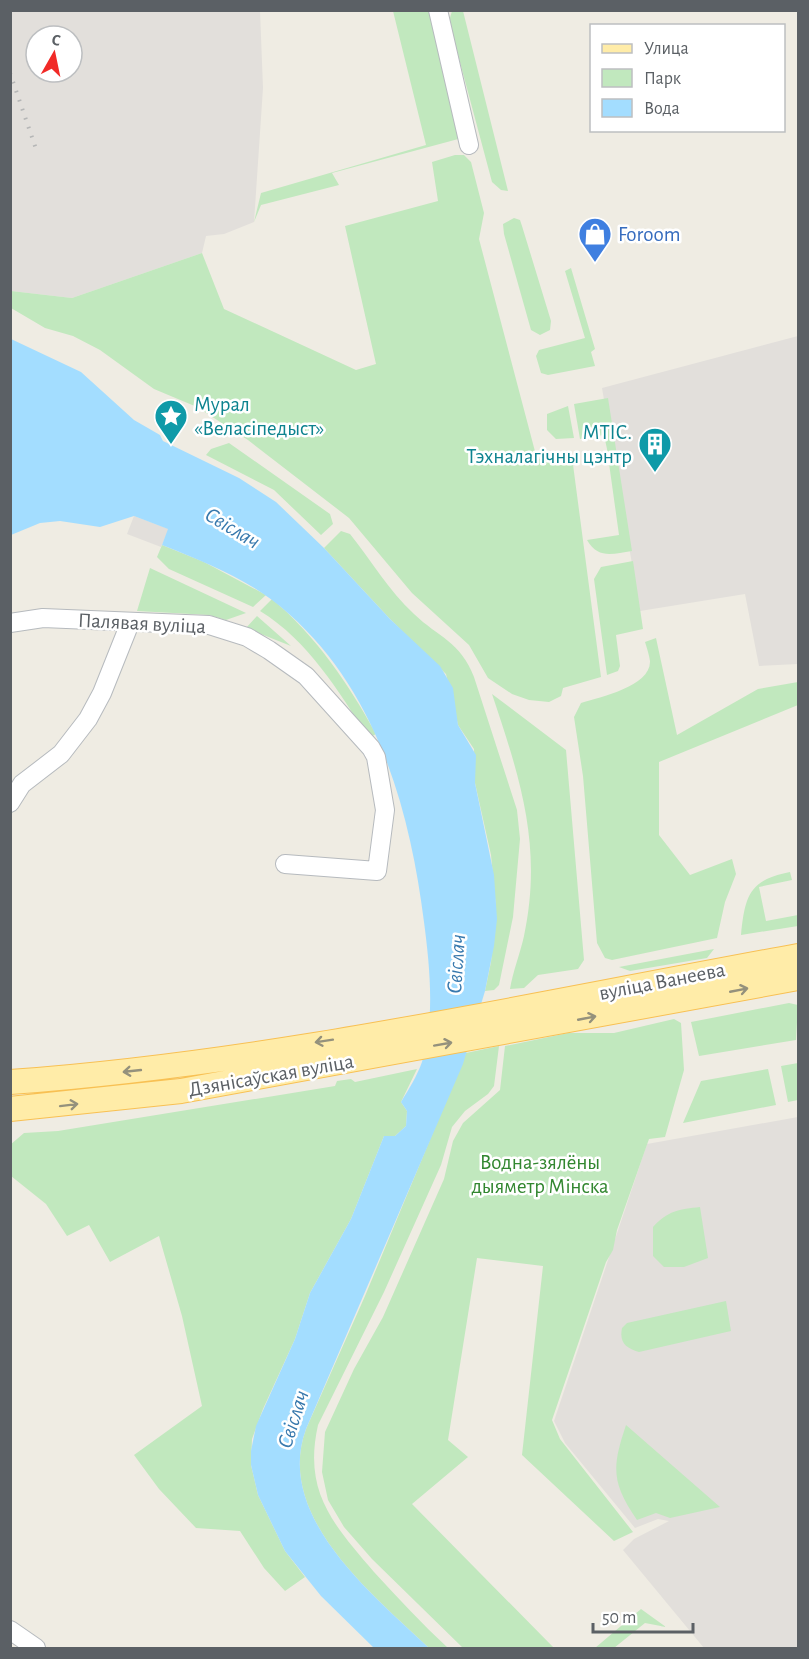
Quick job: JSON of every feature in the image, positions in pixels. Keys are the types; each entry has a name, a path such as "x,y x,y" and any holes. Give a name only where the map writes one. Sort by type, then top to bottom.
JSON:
{"main road":[{"name":"вуліца Ванеева","path":"527,1017 798,956"},
{"name":"вуліца Ванеева","path":"527,1017 798,978"},
{"name":"Дзянісаўская вуліца","path":"10,1109 181,1091 384,1043 527,1017"},
{"name":"Дзянісаўская вуліца","path":"10,1082 154,1069 384,1043"}],"street":[{"path":"438,10 469,145"},
{"name":"Палявая вуліца","path":"10,623 43,618 209,625 247,637 306,676 371,748 380,766 385,798 377,871 285,864"},
{"path":"10,803 22,784 61,754 88,719 102,693 130,623"},
{"path":"10,1630 36,1648"}],"shaded area":[{"path":"11,11 260,11 263,88 254,222 224,234 206,236 202,253 72,298 11,291"},
{"path":"798,336 798,664 759,666 745,594 640,611 602,388"},
{"path":"134,516 169,529 161,547 127,534"},
{"path":"798,1117 798,1648 704,1648 623,1550 634,1539 669,1521 658,1519 635,1528 565,1443 554,1421 647,1144"}],"green space":[{"path":"393,11 431,11 462,138 332,173 339,185 261,205 254,222 261,193 426,145"},
{"path":"452,11 463,11 508,191 501,190 492,182 449,21"},
{"path":"455,155 464,155 471,162 484,213 479,239 537,459 572,457 601,677 563,688 561,696 549,702 529,700 512,694 488,678 469,645 412,593 349,518 248,440 197,407 154,389 100,350 73,336 45,328 11,308 11,291 72,298 202,253 224,309 356,370 376,364 345,226 438,201 432,162"},
{"path":"514,218 520,220 551,321 550,330 540,335 531,330 504,234 503,224"},
{"path":"571,268 595,349 591,352 595,366 548,375 541,373 536,356 539,350 585,338 565,271"},
{"path":"608,398 632,551 612,554 601,553 587,540 619,535 604,435 580,439 574,404"},
{"path":"568,406 574,438 556,439 547,430 547,414"},
{"path":"229,443 330,514 333,524 321,535 274,490 206,455 211,449"},
{"path":"341,531 350,534 405,605 456,648 469,665 474,677 517,810 520,839 513,917 499,985 494,990 485,991 491,962 496,908 491,855 475,783 474,749 458,725 446,674 390,619 324,548"},
{"path":"162,545 204,562 266,595 253,607 169,569 157,557"},
{"path":"633,561 643,629 616,635 620,666 618,671 607,675 594,579 601,567"},
{"path":"150,568 246,613 226,620 209,615 137,611"},
{"path":"272,599 317,645 354,697 376,734 369,738 334,685 308,652 277,623 260,611"},
{"path":"257,616 291,646 246,628"},
{"path":"656,638 677,735 758,689 798,682 798,705 659,762 659,835 690,875 732,859 736,874 725,902 717,938 612,960 605,958 597,943 583,776 574,717 581,703 612,694 634,684 642,677 648,670 650,661 645,642"},
{"path":"492,694 566,750 584,960 578,969 538,975 524,988 510,989 524,936 529,903 530,842 519,784"},
{"path":"790,872 792,880 759,887 766,921 798,915 798,926 741,935 747,900 752,892 766,880"},
{"path":"714,949 707,958 630,971 619,967"},
{"path":"789,1003 798,1005 796,1040 699,1056 691,1022"},
{"name":"Водна-зялёны дыяметр Мінска","path":"674,1019 681,1023 684,1070 665,1137 649,1139 617,1230 613,1250 606,1262 552,1420 560,1439 633,1532 614,1541 522,1455 543,1266 477,1258 448,1440 468,1457 412,1504 554,1648 463,1648 372,1559 344,1527 328,1500 322,1472 325,1432 354,1369 383,1317 444,1179 453,1141 463,1123 500,1090 505,1046 568,1033 614,1033"},
{"name":"Водна-зялёны дыяметр Мінска","path":"499,1046 494,1086 488,1094 465,1111 452,1127 441,1165 384,1292 318,1425 314,1449 318,1488 334,1522 374,1572 448,1648 429,1648 382,1604 334,1551 316,1523 304,1492 300,1461 306,1429 365,1296 466,1053"},
{"path":"798,1063 798,1100 788,1102 781,1066"},
{"path":"417,1069 401,1102 407,1111 406,1126 395,1136 384,1136 351,1219 310,1293 295,1339 252,1439 251,1465 258,1495 285,1551 305,1577 285,1591 264,1568 240,1531 196,1528 159,1489 134,1455 202,1406 182,1316 159,1236 110,1262 89,1225 67,1236 46,1204 11,1176 10,1145 24,1133 58,1131 335,1086 337,1081 351,1079 355,1082"},
{"path":"768,1069 776,1105 683,1123 701,1081"},
{"path":"700,1207 708,1258 684,1267 664,1267 653,1256 653,1227 663,1217 674,1212"},
{"path":"726,1301 731,1331 639,1352 624,1344 621,1333 627,1323"},
{"path":"626,1425 720,1507 670,1518 656,1513 637,1520 628,1507 618,1484 616,1463"},
{"path":"641,1609 666,1627 645,1623 614,1648 595,1648"}],"water":[{"name":"Свіслач","path":"11,339 81,372 134,420 160,435 163,441 239,478 276,502 324,548 390,619 440,666 453,688 458,725 476,755 475,783 494,875 497,919 485,991 463,1064 306,1429 300,1461 304,1492 316,1523 334,1551 382,1604 429,1648 374,1648 321,1596 285,1551 258,1495 251,1465 256,1426 295,1339 310,1293 351,1219 384,1136 395,1136 406,1126 407,1111 401,1102 418,1072 426,1045 430,993 426,939 418,880 398,796 367,716 345,679 319,645 275,602 245,582 162,545 168,529 134,516 100,527 60,521 40,523 11,535"}],"railway":[{"path":"10,73 36,149"}],"place":[{"name":"Foroom","path":"595,263"},
{"name":"Мурал «Веласіпедыст»","path":"171,445"},
{"name":"МТІС. Тэхналагічны цэнтр","path":"655,473"}]}
